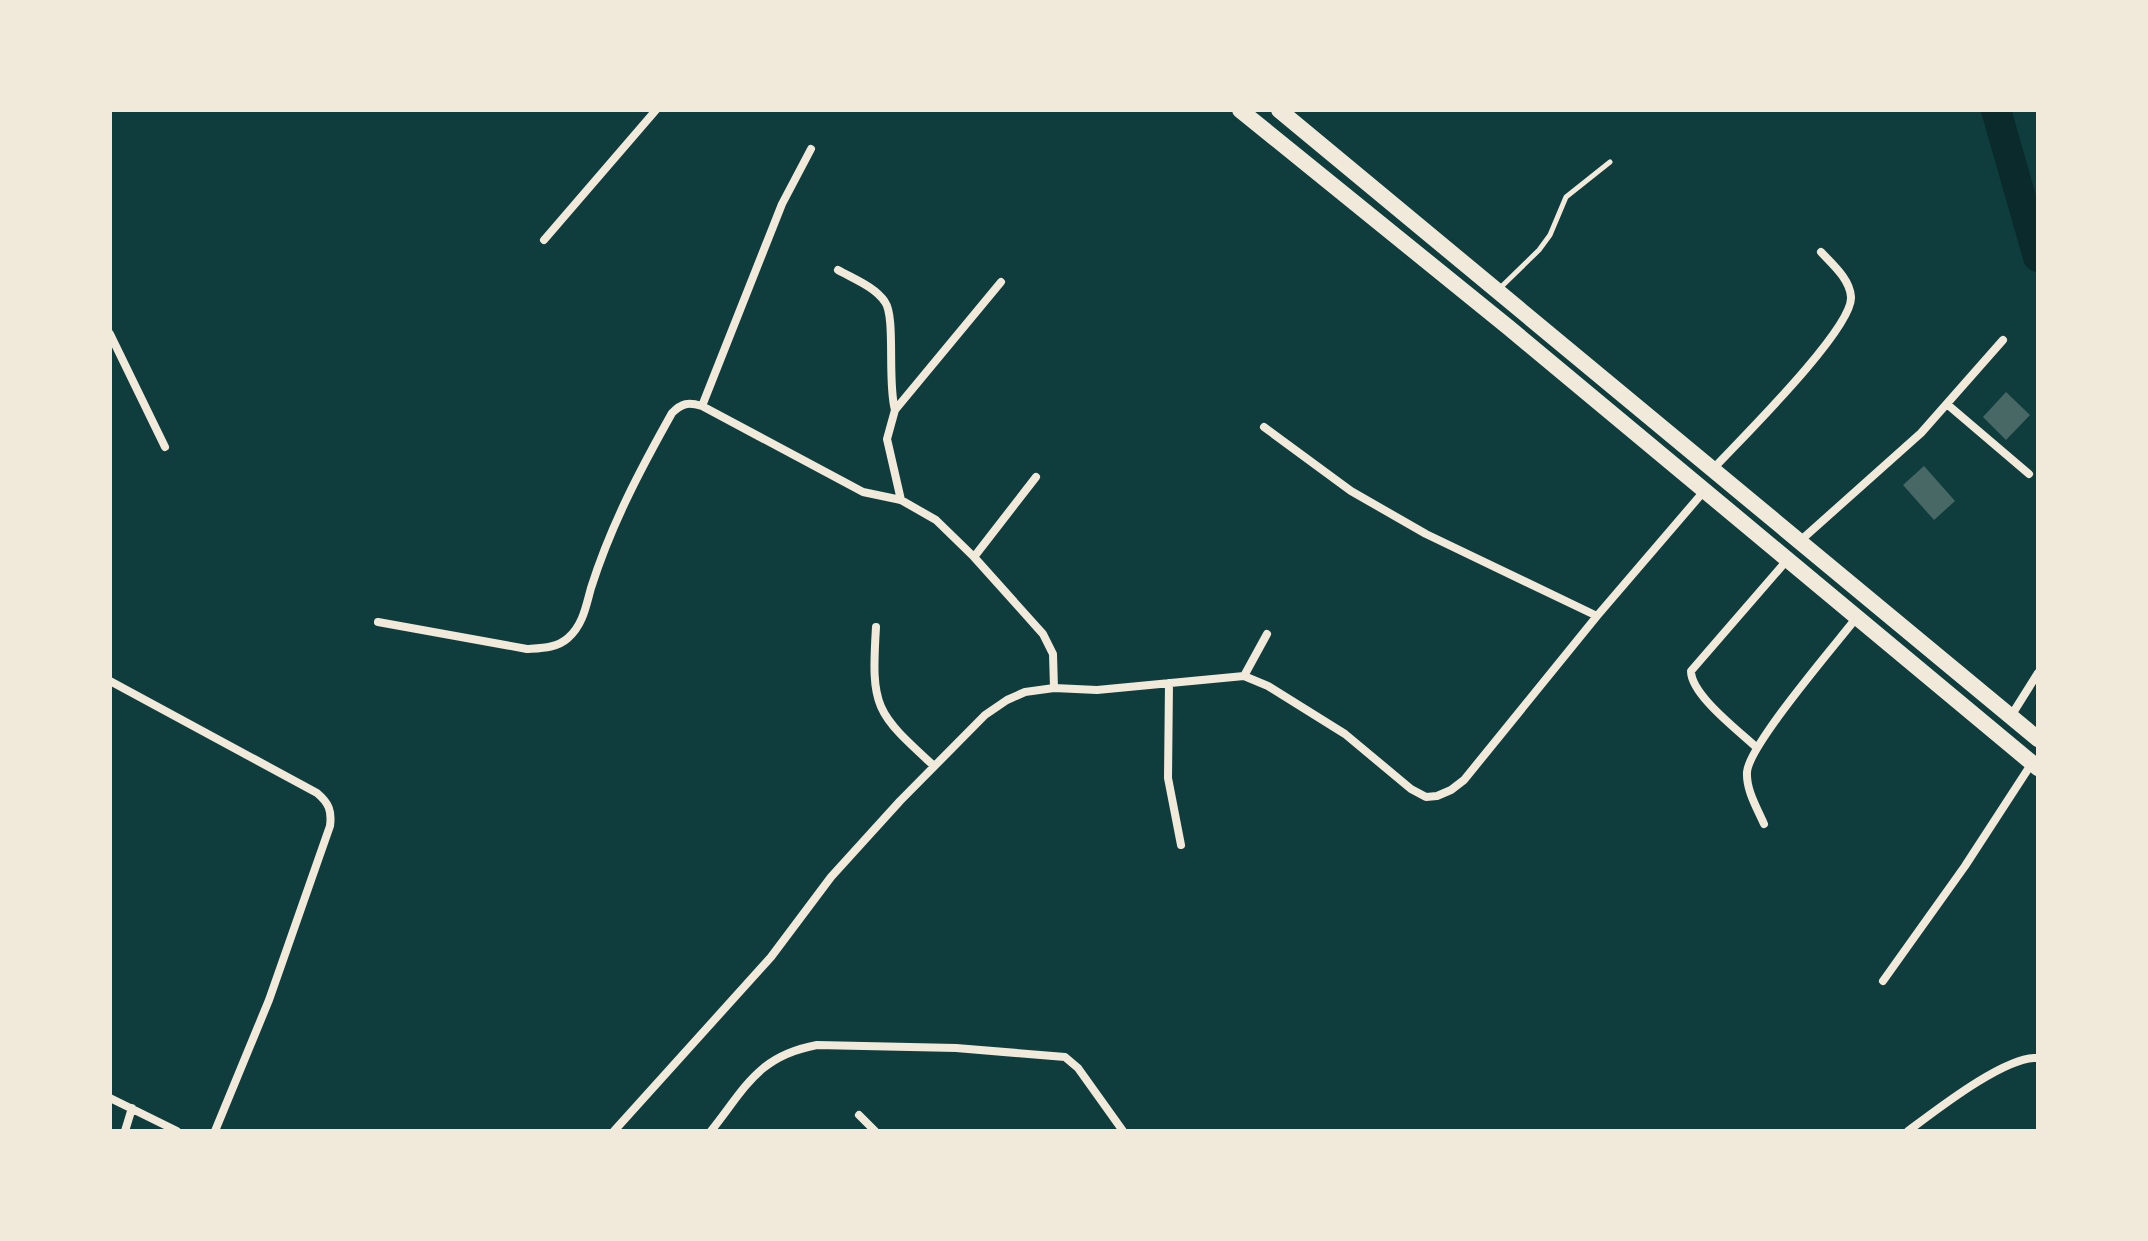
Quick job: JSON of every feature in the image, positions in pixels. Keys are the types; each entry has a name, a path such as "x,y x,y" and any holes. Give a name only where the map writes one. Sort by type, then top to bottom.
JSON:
{"main road":[{"path":"1240,110 1858,616 2035,766"},
{"path":"1279,110 2038,739"}],"street":[{"path":"544,240 656,110"},
{"path":"702,406 782,204 811,149"},
{"path":"1713,469 1815,358 1849,309 1851,298 1848,286 1821,252"},
{"path":"838,270 875,291 889,309 890,389 895,410"},
{"path":"901,500 887,439 895,410 1001,282"},
{"path":"110,334 165,447"},
{"path":"1800,541 1921,433 2003,340"},
{"path":"378,622 527,649 549,648 568,639 581,622 608,538 630,488 672,413 680,405 690,403 702,406 863,492 901,500 936,520 1043,634 1053,654 1054,688"},
{"path":"1948,405 2029,474"},
{"path":"1264,427 1351,491 1413,527 1597,616"},
{"path":"974,557 1036,477"},
{"path":"630,1131 617,1128 771,957 831,877 934,766 985,715 1007,700 1025,692 1054,688 1097,690 1244,676 1268,686 1345,734 1411,789 1426,797 1437,796 1464,780 1597,616 1705,490"},
{"path":"1757,748 1707,701 1695,686 1691,671 1788,559"},
{"path":"1764,824 1749,791 1746,776 1748,762 1858,616"},
{"path":"876,627 873,677 876,697 896,730 934,766"},
{"path":"1244,676 1267,634"},
{"path":"2010,717 2038,673"},
{"path":"110,681 317,793 327,802 332,814 269,1000 215,1131"},
{"path":"1169,683 1168,778 1181,845"},
{"path":"1883,981 2035,766"},
{"path":"711,1131 767,1063 797,1049 817,1045 978,1049 1065,1057 1078,1068 1123,1131"},
{"path":"1908,1131 2006,1067 2020,1060 2038,1058"},
{"path":"110,1098 177,1131"},
{"path":"125,1131 132,1108"},
{"path":"859,1115 875,1131"}],"lane":[{"path":"1499,290 1550,235 1566,197 1610,162"}],"building":[{"path":"2006,392 2030,415 2006,440 1983,417"},
{"path":"1924,466 1955,501 1934,520 1903,485"}],"waterway":[{"path":"1996,110 2038,257"}]}
